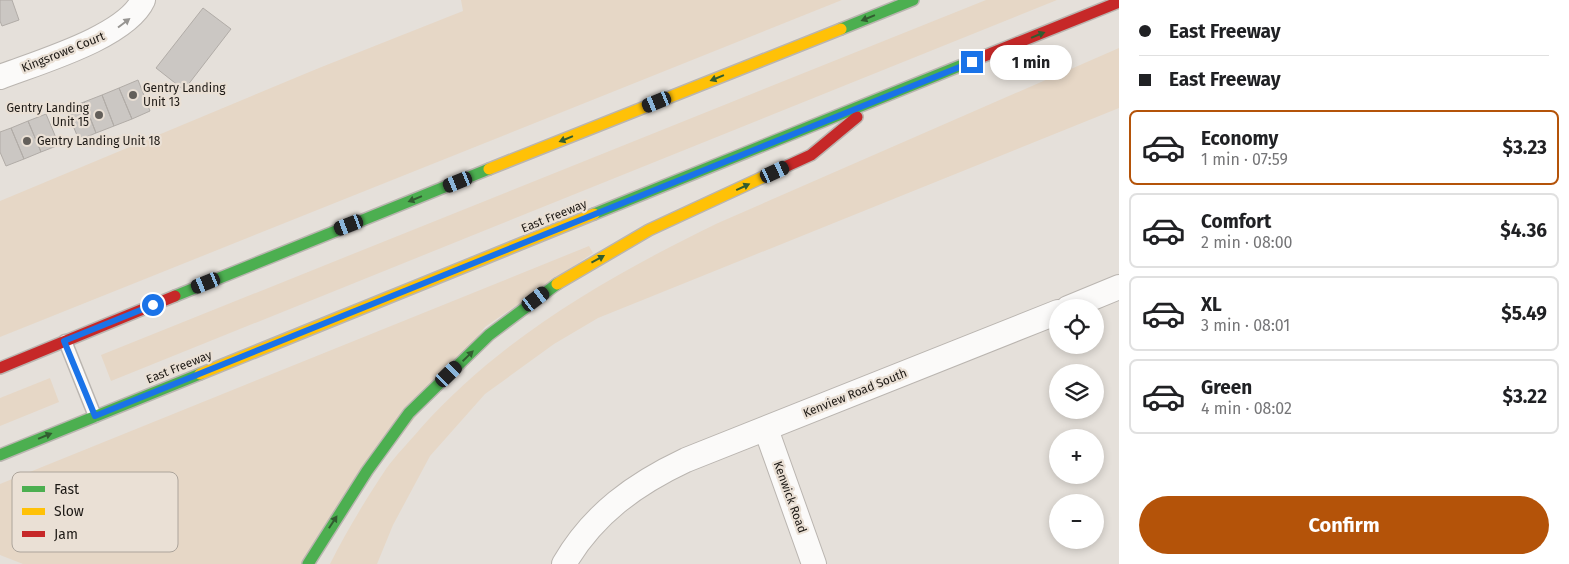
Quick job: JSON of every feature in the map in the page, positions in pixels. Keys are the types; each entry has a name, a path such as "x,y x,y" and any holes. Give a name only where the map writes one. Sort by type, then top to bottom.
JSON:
{"highway":[{"path":"0,368 331,232 914,0"},
{"name":"East Freeway","path":"0,455 1119,2"},
{"path":"308,564 367,471 409,413 489,335 568,276 641,235 811,155 880,99"}],"street":[{"name":"Kingsrowe Court","path":"0,77 110,33 138,12 143,0"},
{"path":"1090,299 1119,287"},
{"name":"Kenview Road South","path":"564,564 594,522 621,498 652,476 686,460 1049,316"},
{"name":"Kenwick Road","path":"766,429 814,564"}],"lane":[{"path":"64,341 95,416"}],"shaded area":[{"path":"461,0 842,0 0,337 0,201 319,68 463,11"},
{"path":"986,0 1057,0 111,381 101,355"},
{"path":"1119,48 1119,108 598,318 554,344 485,394 430,456 393,525 377,564 330,564 386,469 420,429 486,365 559,311 597,287 718,223"},
{"path":"589,246 593,253 485,327 302,564 23,564 0,555 0,484 12,479 12,552 178,552 178,472 30,472"},
{"path":"50,378 59,402 0,426 0,398"}],"building":[{"path":"0,0 12,0 19,20 2,26 0,21"},
{"path":"203,8 231,29 184,90 156,68"},
{"name":"Gentry Landing Unit 13","path":"138,80 150,111 132,119 119,88"},
{"path":"119,88 132,119 114,126 102,95"},
{"name":"Gentry Landing Unit 15","path":"102,95 114,126 96,133 84,102"},
{"path":"84,102 96,133 79,140 66,109"},
{"path":"46,114 59,145 41,152 28,121"},
{"name":"Gentry Landing Unit 18","path":"28,121 41,152 24,159 11,128"},
{"path":"11,128 24,159 6,166 0,152 0,132"}],"traffic: fast":[{"path":"841,29 913,0"},
{"path":"594,214 972,61"},
{"path":"175,296 489,169"},
{"path":"308,564 367,471 409,413 489,335 557,284"},
{"path":"0,455 200,374"}],"traffic: slow":[{"path":"489,169 841,29"},
{"path":"557,284 649,230 774,172"},
{"path":"200,374 594,214"}],"traffic: jam":[{"path":"972,61 1119,2"},
{"path":"774,172 811,155 857,117"},
{"path":"0,368 175,296"}],"place":[{"name":"Gentry Landing Unit 13","path":"133,95"},
{"name":"Gentry Landing Unit 15","path":"99,115"},
{"name":"Gentry Landing Unit 18","path":"27,141"}],"route":[{"path":"153,305 64,341 95,416 972,62"}]}
